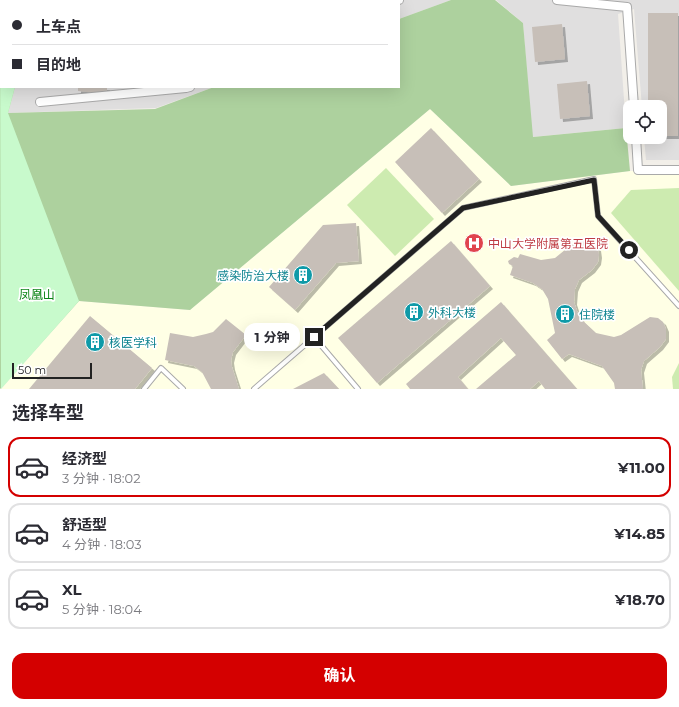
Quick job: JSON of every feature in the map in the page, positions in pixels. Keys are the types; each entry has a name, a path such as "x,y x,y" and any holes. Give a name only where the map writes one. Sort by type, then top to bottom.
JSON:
{"street":[{"path":"557,0 626,7 633,100"},
{"path":"40,102 186,88"},
{"path":"636,144 638,170 679,170"}],"lane":[{"path":"254,389 463,208 594,180 598,216 679,306"},
{"path":"314,337 358,389"},
{"path":"144,389 161,368 183,389"}],"shaded area":[{"path":"400,0 451,0 400,19"},
{"path":"496,0 679,0 679,160 646,160 645,144 667,144 667,100 641,100 634,9 618,14 624,100 623,128 532,137 523,23"},
{"path":"15,88 211,88 156,108 8,113"},
{"name":"中山大学附属第五医院","path":"430,109 511,186 630,171 679,171 679,389 1,389 79,301 190,310"}],"green space":[{"path":"451,0 495,0 523,23 533,137 623,128 623,144 627,144 630,171 511,186 430,109 190,310 79,301 0,389 0,88 15,88 8,113 155,109 211,88 400,88 400,19"},
{"name":"凤凰山","path":"0,88 15,88 8,113 79,301 1,389"},
{"path":"386,168 434,219 395,256 347,205"},
{"path":"679,188 679,291 611,213 631,190"},
{"path":"679,363 679,389 673,389 672,377"}],"building":[{"path":"648,13 678,13 678,136 667,136 667,100 648,100"},
{"path":"562,24 565,59 535,62 532,27"},
{"path":"587,81 590,116 560,119 557,84"},
{"path":"78,88 107,88 107,94 78,91"},
{"path":"431,128 479,179 442,213 395,162"},
{"name":"感染防治大楼","path":"356,223 359,261 336,263 295,310 269,287 323,225"},
{"name":"住院楼","path":"584,240 593,243 598,248 599,255 598,262 592,270 579,280 575,289 574,302 582,320 596,333 614,337 621,335 650,317 658,318 663,322 666,329 666,339 660,347 644,361 641,370 643,389 615,389 614,383 602,366 569,354 562,359 547,340 555,333 548,299 542,289 533,283 510,275 513,266 509,264 508,261 514,257 518,258 520,254 541,260 555,258 571,245"},
{"name":"外科大楼","path":"451,241 490,286 377,383 338,338"},
{"path":"501,302 577,389 545,389 539,381 530,389 476,389 516,355 501,338 458,377 468,389 410,389 406,384"},
{"name":"核医学科","path":"90,316 152,368 135,389 29,389"},
{"path":"226,319 246,335 233,352 231,360 239,389 211,389 202,372 194,366 165,360 170,333 193,337 206,334 213,332"},
{"path":"324,373 339,389 293,389"}],"place":[{"name":"中山大学附属第五医院","path":"474,243"},
{"name":"感染防治大楼","path":"303,275"},
{"name":"外科大楼","path":"414,312"},
{"name":"住院楼","path":"565,314"},
{"name":"核医学科","path":"95,342"}],"route":[{"path":"314,337 463,208 594,180 598,216 629,250"}]}
